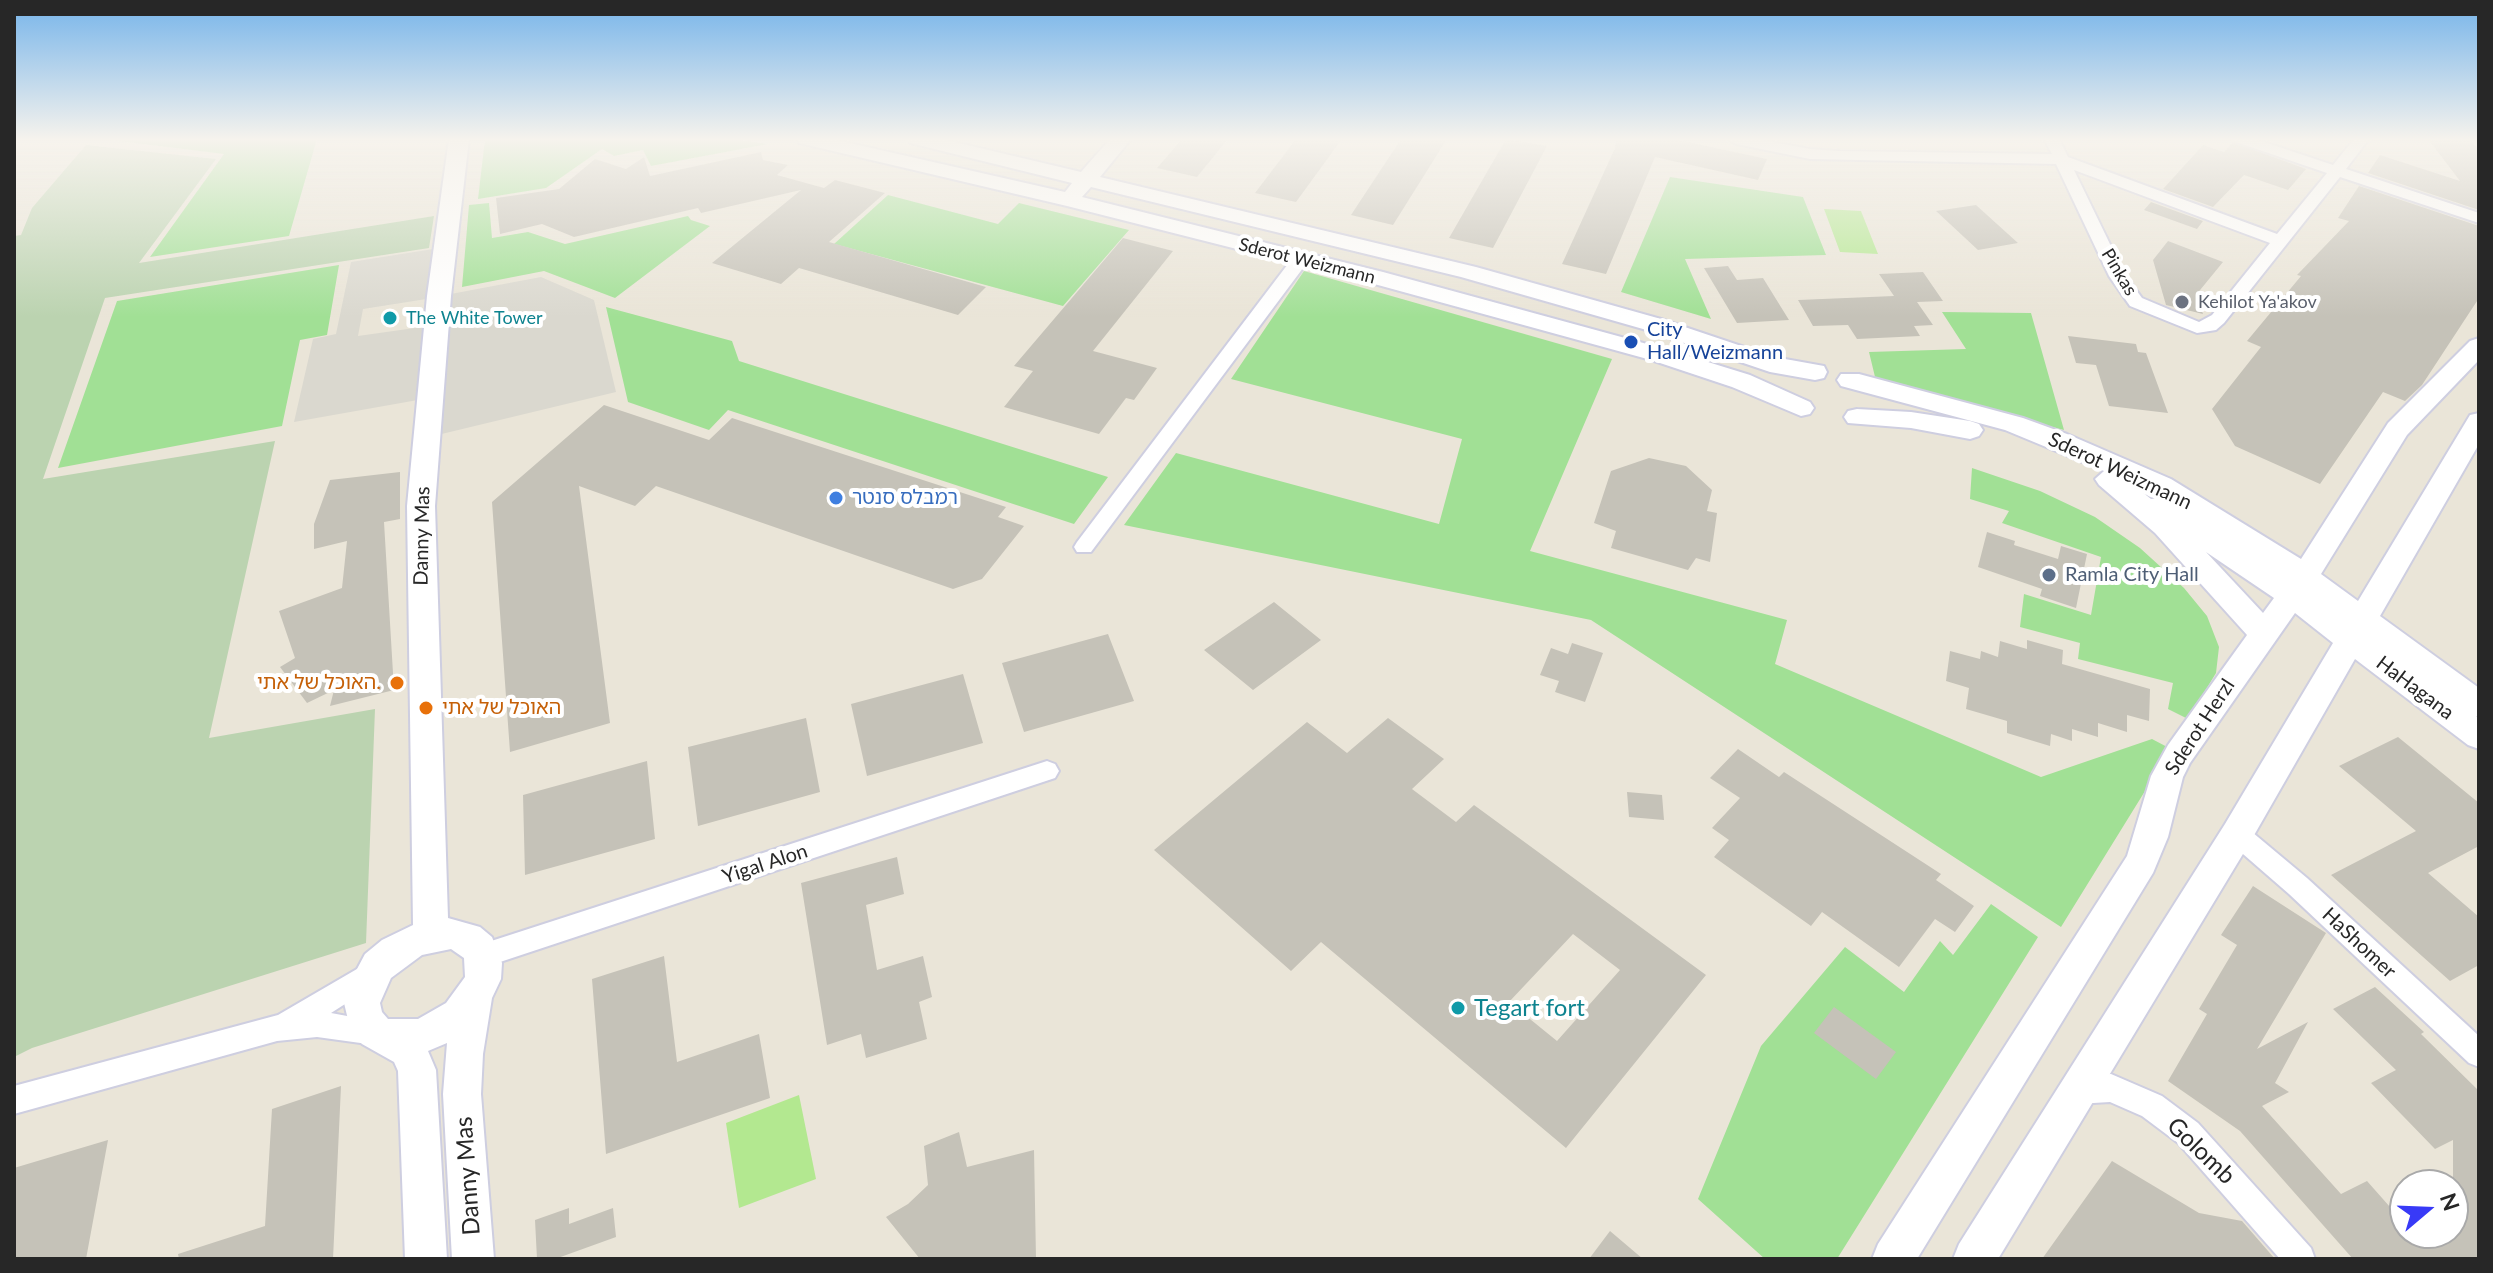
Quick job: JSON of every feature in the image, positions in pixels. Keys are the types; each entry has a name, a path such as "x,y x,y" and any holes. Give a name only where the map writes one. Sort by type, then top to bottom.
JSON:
{"main road":[{"name":"Danny Mas","path":"431,935 421,506 439,296 451,198"},
{"name":"Sderot Weizmann","path":"1062,198 1660,355 1741,381 1827,419 1857,417 1953,426 2027,447 2109,479 2298,586"},
{"name":"Sderot Weizmann","path":"1164,198 1468,272 1652,324 1770,364 1850,380 2014,424 2111,462 2216,518 2298,586 2358,629"},
{"name":"Sderot Herzl","path":"1893,1259 2141,863 2167,776 2298,586 2403,422 2479,346"},
{"path":"1801,408 1790,392 1791,384 1804,374 1815,372"},
{"path":"1850,380 1859,386 1868,400 1864,413 1857,417"},
{"path":"1974,1259 2237,834 2479,421"},
{"path":"2109,479 2165,526 2263,633"},
{"name":"HaHagana","path":"2358,629 2479,705"},
{"name":"HaHagana","path":"2358,629 2479,736"},
{"path":"451,933 467,938 479,948 482,956 483,979 474,997 459,1015 440,1028 418,1037 383,1035 364,1020 362,1003 367,984 378,966 395,951 431,935 451,933"},
{"name":"Danny Mas","path":"473,1259 462,1094 468,1021 474,997"},
{"name":"Danny Mas","path":"383,1035 407,1049 417,1070 426,1259"}],"street":[{"name":"Pinkas","path":"2079,198 2117,276 2136,302 2197,328 2210,326 2218,319 2280,241"},
{"path":"2166,198 2280,241 2313,198"},
{"path":"2420,198 2479,218"},
{"path":"1084,547 1300,260"},
{"name":"Yigal Alon","path":"482,956 1047,771"},
{"name":"HaShomer","path":"2237,834 2298,886 2479,1054"},
{"path":"277,1028 356,985 378,966"},
{"path":"14,1100 277,1028 317,1024 383,1035"},
{"name":"Golomb","path":"2077,1090 2111,1088 2152,1106 2188,1133 2300,1259"}],"green space":[{"path":"40,198 187,198 139,263 434,216 429,248 105,298 43,479 275,441 209,738 375,709 366,943 32,1048 14,1057 14,236 21,235 32,208"},
{"path":"192,198 300,198 289,236 150,257"},
{"path":"884,198 901,198 998,224 1019,203 1129,230 1063,306 834,244"},
{"path":"1661,198 1804,198 1826,255 1685,259 1711,319 1621,292"},
{"path":"489,203 492,238 528,232 565,244 688,216 691,220 710,226 615,298 544,271 462,287 469,205"},
{"path":"1824,209 1861,211 1878,254 1840,252"},
{"path":"339,265 327,335 300,340 282,426 58,468 117,301"},
{"path":"1304,271 1612,359 1530,551 1787,620 1775,664 2041,777 2152,739 2171,749 2061,927 1591,620 1124,525 1176,453 1439,524 1462,439 1231,379"},
{"path":"606,307 732,341 739,361 1108,477 1074,524 728,410 709,430 628,402"},
{"path":"1942,312 2031,313 2064,430 1876,381 1869,352 1966,349"},
{"path":"1972,468 2040,491 2095,517 2140,548 2184,588 2207,616 2219,647 2216,673 2188,719 2168,709 2173,683 2078,659 2080,643 2020,627 2024,594 2091,615 2101,557 2002,523 2009,511 1970,499"},
{"path":"1991,904 2038,937 1837,1259 1765,1259 1698,1199 1761,1046 1845,947 1904,992 1940,941 1953,955"},
{"path":"799,1095 816,1179 739,1208 726,1123"}],"shaded area":[{"path":"446,247 440,296 541,277 594,300 616,392 425,438 429,398 294,422 313,339 336,334 351,262","holes":["439,297 436,325 358,336 363,309"]}],"building":[{"path":"496,198 764,198 701,213 698,208 574,237 542,224 500,234"},
{"path":"791,198 879,198 829,242 986,287 958,315 799,268 781,284 712,263"},
{"path":"1362,198 1410,198 1393,225 1351,215"},
{"path":"1472,198 1519,198 1493,248 1449,238"},
{"path":"1592,198 1638,198 1606,274 1562,264"},
{"path":"2189,198 2221,198 2213,207"},
{"path":"2351,198 2396,198 2479,226 2479,298 2422,385 2405,401 2383,392 2320,484 2235,446 2212,409 2261,347 2247,341 2301,276 2297,275 2349,221 2338,218"},
{"path":"2444,198 2479,198 2479,210"},
{"path":"2151,202 2203,221 2197,229 2144,210"},
{"path":"1976,205 2018,243 1978,250 1936,211"},
{"path":"1123,238 1173,251 1093,351 1157,368 1134,400 1126,398 1099,434 1004,407 1033,371 1014,366"},
{"path":"2168,241 2223,262 2196,295 2203,314 2166,305 2153,260"},
{"path":"1728,266 1737,280 1763,278 1789,320 1737,323 1704,268"},
{"path":"1923,272 1943,301 1917,302 1933,325 1914,326 1920,336 1857,339 1848,325 1813,326 1798,300 1894,296 1879,274"},
{"path":"2068,336 2136,344 2138,352 2146,353 2168,413 2109,406 2096,365 2076,363"},
{"name":"רמבלס סנטר","path":"604,405 709,440 732,418 1006,507 998,517 1024,526 982,579 953,589 656,486 635,506 579,486 610,723 510,752 492,502"},
{"path":"1649,458 1686,466 1712,490 1707,511 1717,513 1710,562 1696,558 1688,570 1611,548 1616,531 1594,523 1611,471"},
{"path":"400,472 400,519 384,522 394,690 330,706 334,690 307,703 280,667 295,658 279,611 342,588 347,541 314,549 314,524 330,480"},
{"path":"1987,532 2015,541 2014,545 2058,559 2061,546 2087,554 2076,608 2040,596 2042,589 1978,567"},
{"path":"1274,602 1321,640 1253,690 1204,650"},
{"path":"1108,634 1134,701 1024,732 1002,663"},
{"path":"2027,640 2063,650 2062,664 2150,689 2149,721 2127,715 2127,732 2098,723 2098,737 2072,729 2072,741 2051,734 2050,746 2007,733 2007,721 1966,709 1969,688 1946,681 1950,651 1980,659 1981,651 1998,657 2000,641 2027,649"},
{"path":"1572,643 1603,653 1585,702 1555,692 1559,681 1540,675 1551,648 1568,654"},
{"path":"963,674 983,743 867,776 851,704"},
{"path":"806,718 820,792 698,826 688,747"},
{"path":"1388,718 1444,759 1412,789 1456,822 1474,805 1706,975 1566,1148 1321,942 1291,971 1154,850 1307,722 1347,753","holes":["1573,934 1620,970 1557,1041 1509,1002"]},
{"path":"2398,737 2479,803 2479,846 2428,873 2479,917 2479,965 2450,981 2331,875 2416,831 2339,766"},
{"path":"1738,749 1779,777 1784,772 1941,874 1936,880 1974,906 1955,932 1935,919 1899,967 1822,912 1811,926 1714,857 1729,840 1712,828 1740,798 1710,778"},
{"path":"647,761 655,839 525,875 523,795"},
{"path":"1627,792 1662,795 1664,820 1629,817"},
{"path":"897,857 904,894 866,905 877,970 923,956 932,997 919,1002 927,1039 866,1058 861,1034 827,1045 801,883"},
{"path":"2253,886 2326,933 2257,1049 2308,1022 2275,1083 2289,1092 2262,1106 2341,1194 2367,1181 2389,1206 2389,1249 2469,1249 2469,1169 2453,1169 2453,1140 2435,1149 2371,1083 2396,1070 2333,1009 2375,987 2424,1032 2421,1034 2479,1091 2479,1259 2353,1259 2240,1131 2168,1081 2207,1014 2199,1009 2237,945 2221,935"},
{"path":"664,956 677,1062 759,1034 770,1098 606,1154 592,979"},
{"path":"1834,1007 1896,1052 1876,1079 1814,1033"},
{"path":"341,1086 333,1259 179,1259 178,1254 265,1226 272,1109"},
{"path":"959,1132 967,1167 1034,1150 1036,1259 920,1259 886,1217 908,1204 928,1185 924,1146"},
{"path":"108,1140 86,1259 14,1259 14,1168"},
{"path":"2112,1161 2199,1213 2242,1221 2275,1259 2042,1259"},
{"path":"569,1208 569,1224 613,1208 616,1237 555,1259 537,1259 535,1220"},
{"path":"1610,1231 1643,1259 1589,1259"}],"place":[{"name":"Kehilot Ya'akov","path":"2182,302"},
{"name":"The White Tower","path":"390,318"},
{"name":"City Hall/Weizmann","path":"1631,342"},
{"name":"רמבלס סנטר","path":"836,498"},
{"name":"Ramla City Hall","path":"2049,575"},
{"name":"האוכל של אתי.","path":"397,683"},
{"name":"האוכל של אתי","path":"426,708"},
{"name":"Tegart fort","path":"1458,1008"}]}
